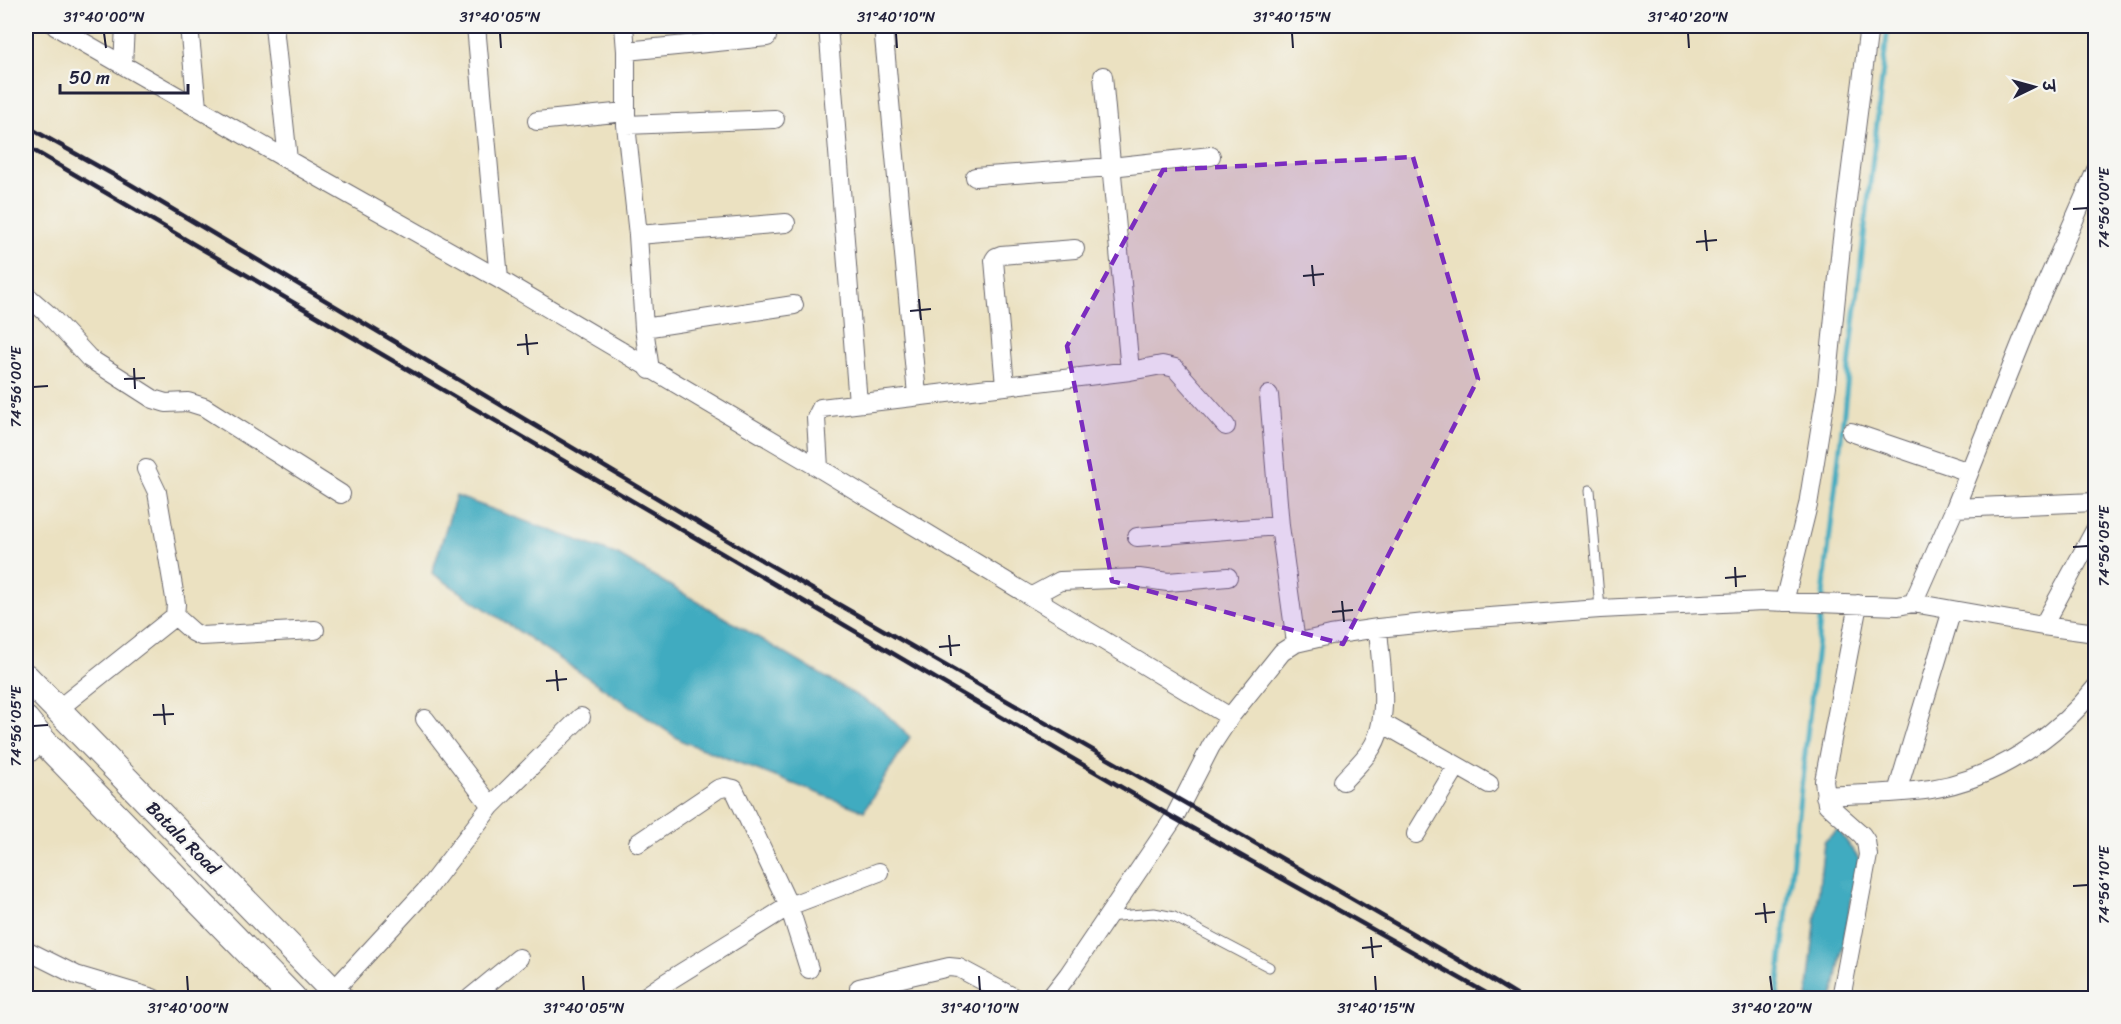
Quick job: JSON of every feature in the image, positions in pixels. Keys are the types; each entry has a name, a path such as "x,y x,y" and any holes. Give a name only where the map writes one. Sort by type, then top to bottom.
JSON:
{"main road":[{"name":"Batala Road","path":"26,676 337,994"},
{"name":"Batala Road","path":"26,720 34,748 293,999"}],"street":[{"path":"55,26 499,279 819,468 1230,717"},
{"path":"123,65 125,26"},
{"path":"189,26 197,107"},
{"path":"274,26 288,160"},
{"path":"476,26 499,279"},
{"path":"624,26 626,118 638,235 644,328 650,370"},
{"path":"828,26 858,403"},
{"path":"883,26 917,395"},
{"path":"1784,602 1808,505 1827,386 1841,247 1869,26"},
{"path":"626,51 767,37"},
{"path":"1103,76 1130,371"},
{"path":"537,121 626,118 775,119"},
{"path":"975,177 1111,167 1211,156"},
{"path":"1913,603 1955,508 2032,316 2096,170"},
{"path":"638,235 786,223"},
{"path":"1005,386 994,260 1001,255 1075,249"},
{"path":"26,295 50,315 82,353 98,364 160,402 174,404 188,402 204,407 341,494"},
{"path":"644,328 794,305"},
{"path":"819,468 816,417 821,408 1130,371 1162,365 1175,368 1226,426"},
{"path":"1269,395 1280,526 1296,643"},
{"path":"1851,432 1969,472"},
{"path":"57,710 175,616 176,604 157,492 146,469"},
{"path":"1955,508 2096,502"},
{"path":"1137,537 1280,526"},
{"path":"2043,626 2096,528"},
{"path":"1032,596 1060,581 1139,578 1168,582 1228,577"},
{"path":"1050,999 1174,818 1211,746 1230,717 1282,652 1296,643 1378,628 1463,619 1599,609 1784,602 1898,606 1913,603 2096,633"},
{"path":"1841,999 1868,855 1866,841 1862,835 1831,809 1825,796 1824,781 1858,604"},
{"path":"1897,792 1952,610"},
{"path":"175,616 201,636 315,630"},
{"path":"1343,781 1371,750 1382,723 1383,698 1378,628"},
{"path":"1825,796 1897,792 1953,784 2007,762 2037,744 2083,704 2096,687"},
{"path":"337,994 428,888 491,806 581,717"},
{"path":"425,719 491,806"},
{"path":"1382,723 1489,784"},
{"path":"1416,834 1457,766"},
{"path":"638,843 718,789 725,787 734,789 789,906 808,969"},
{"path":"643,999 667,991 789,906 879,872"},
{"path":"26,950 76,975 153,999"},
{"path":"470,999 519,958"},
{"path":"859,988 950,967 959,968 1015,999"}],"lane":[{"path":"1590,490 1599,609"},
{"path":"1107,917 1154,913 1174,917 1269,967"}],"highlighted area":[{"path":"1413,157 1478,379 1343,644 1112,581 1067,346 1163,170"}],"water":[{"path":"456,496 618,555 883,711 910,737 864,811 682,741 432,573"},
{"path":"1838,829 1859,859 1833,998 1807,998 1824,842"}],"waterway":[{"path":"1777,998 1888,26"}],"railway":[{"path":"26,126 130,184 751,554 1457,959 1521,998"},
{"path":"26,146 1174,818 1495,998"}]}
